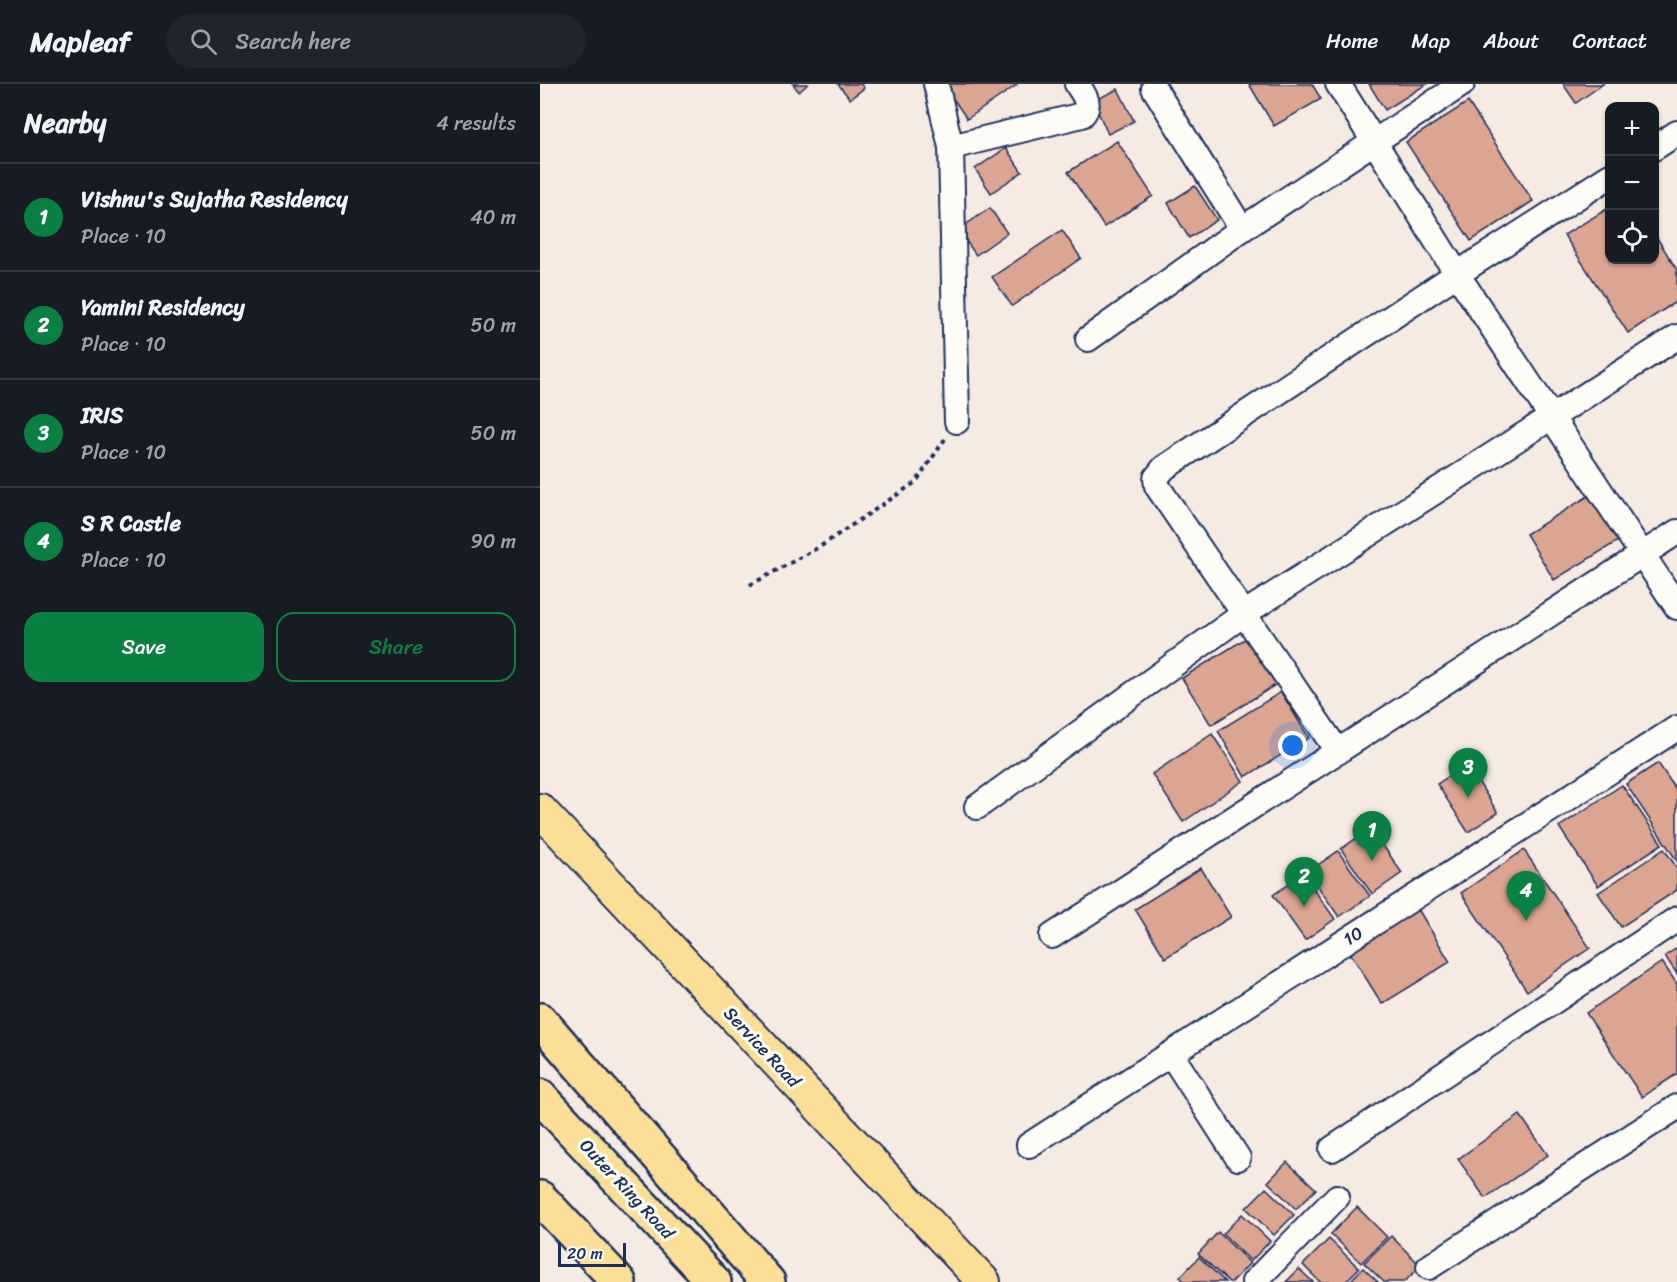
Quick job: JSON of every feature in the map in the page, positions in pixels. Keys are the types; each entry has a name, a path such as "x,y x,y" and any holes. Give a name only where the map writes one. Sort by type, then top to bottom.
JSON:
{"highway":[{"path":"540,1020 768,1282"},
{"name":"Outer Ring Road","path":"540,1096 714,1282"},
{"path":"540,1198 619,1282"}],"main road":[{"name":"Service Road","path":"540,810 984,1282"}],"street":[{"path":"936,84 951,147 957,421"},
{"path":"951,147 1082,115 1088,103 1077,84"},
{"path":"1338,84 1457,274 1677,607"},
{"path":"1088,339 1242,229 1462,84"},
{"path":"1154,88 1242,229"},
{"path":"1659,145 1677,133"},
{"path":"1338,752 1157,486 1156,478 1164,468 1605,179"},
{"path":"977,807 1245,613 1677,337"},
{"path":"1052,936 1677,532"},
{"name":"10","path":"1029,1145 1677,728"},
{"path":"1332,1149 1677,919"},
{"path":"1171,1054 1238,1158"},
{"path":"1429,1267 1677,1107"},
{"path":"1254,1282 1337,1197"}],"path":[{"path":"750,585 821,546 916,482 957,421"}],"building":[{"path":"793,84 808,84 799,92"},
{"path":"838,84 861,84 864,88 850,99"},
{"path":"943,84 1016,84 1017,85 967,119"},
{"path":"1249,84 1312,84 1321,99 1274,126"},
{"path":"1369,84 1427,84 1385,110"},
{"path":"1563,84 1603,84 1576,103"},
{"path":"1118,89 1134,121 1108,134 1093,101"},
{"path":"1468,102 1533,201 1471,241 1406,142"},
{"path":"1117,141 1153,196 1104,227 1068,172"},
{"path":"1006,148 1022,172 991,193 975,169"},
{"path":"1195,186 1217,220 1189,238 1168,203"},
{"path":"990,208 1007,233 976,255 958,230"},
{"path":"1605,210 1605,264 1659,264 1659,241 1677,270 1677,301 1628,333 1564,235"},
{"path":"1062,230 1081,258 1012,306 992,277"},
{"path":"1590,495 1618,541 1554,580 1526,534"},
{"path":"1248,637 1277,684 1211,725 1182,678"},
{"path":"1281,692 1309,738 1245,777 1218,731"},
{"path":"1212,734 1243,781 1183,822 1152,774"},
{"path":"1658,763 1677,791 1677,861 1626,784"},
{"path":"1467,764 1498,813 1468,832 1437,784"},
{"path":"1622,785 1662,844 1598,886 1559,827"},
{"path":"1371,828 1402,873 1372,894 1341,849"},
{"path":"1664,849 1677,868 1677,890 1621,927 1598,893"},
{"path":"1524,850 1590,948 1527,991 1461,893"},
{"path":"1338,851 1370,896 1339,917 1308,872"},
{"path":"1201,868 1231,917 1165,958 1135,909"},
{"path":"1303,874 1335,919 1305,940 1273,895"},
{"path":"1418,909 1450,962 1382,1004 1349,951"},
{"path":"1677,948 1677,974 1665,956"},
{"path":"1662,962 1677,984 1677,1074 1642,1097 1586,1013"},
{"path":"1520,1115 1548,1155 1485,1198 1458,1159"},
{"path":"1287,1162 1316,1189 1296,1209 1268,1182"},
{"path":"1266,1188 1294,1215 1274,1235 1246,1208"},
{"path":"1357,1207 1387,1237 1361,1263 1331,1234"},
{"path":"1242,1214 1270,1241 1251,1261 1223,1234"},
{"path":"1218,1232 1250,1263 1232,1282 1229,1282 1198,1254"},
{"path":"1391,1236 1421,1266 1404,1282 1384,1282 1364,1263"},
{"path":"1329,1239 1359,1268 1345,1282 1320,1282 1303,1265"},
{"path":"1199,1257 1225,1282 1185,1282 1180,1277"},
{"path":"1363,1268 1378,1282 1349,1282"},
{"path":"1299,1269 1313,1282 1286,1282"}],"place":[{"name":"IRIS","path":"1468,798"},
{"name":"Vishnu's Sujatha Residency","path":"1372,861"},
{"name":"Yamini Residency","path":"1304,907"},
{"name":"S R Castle","path":"1526,921"}]}
